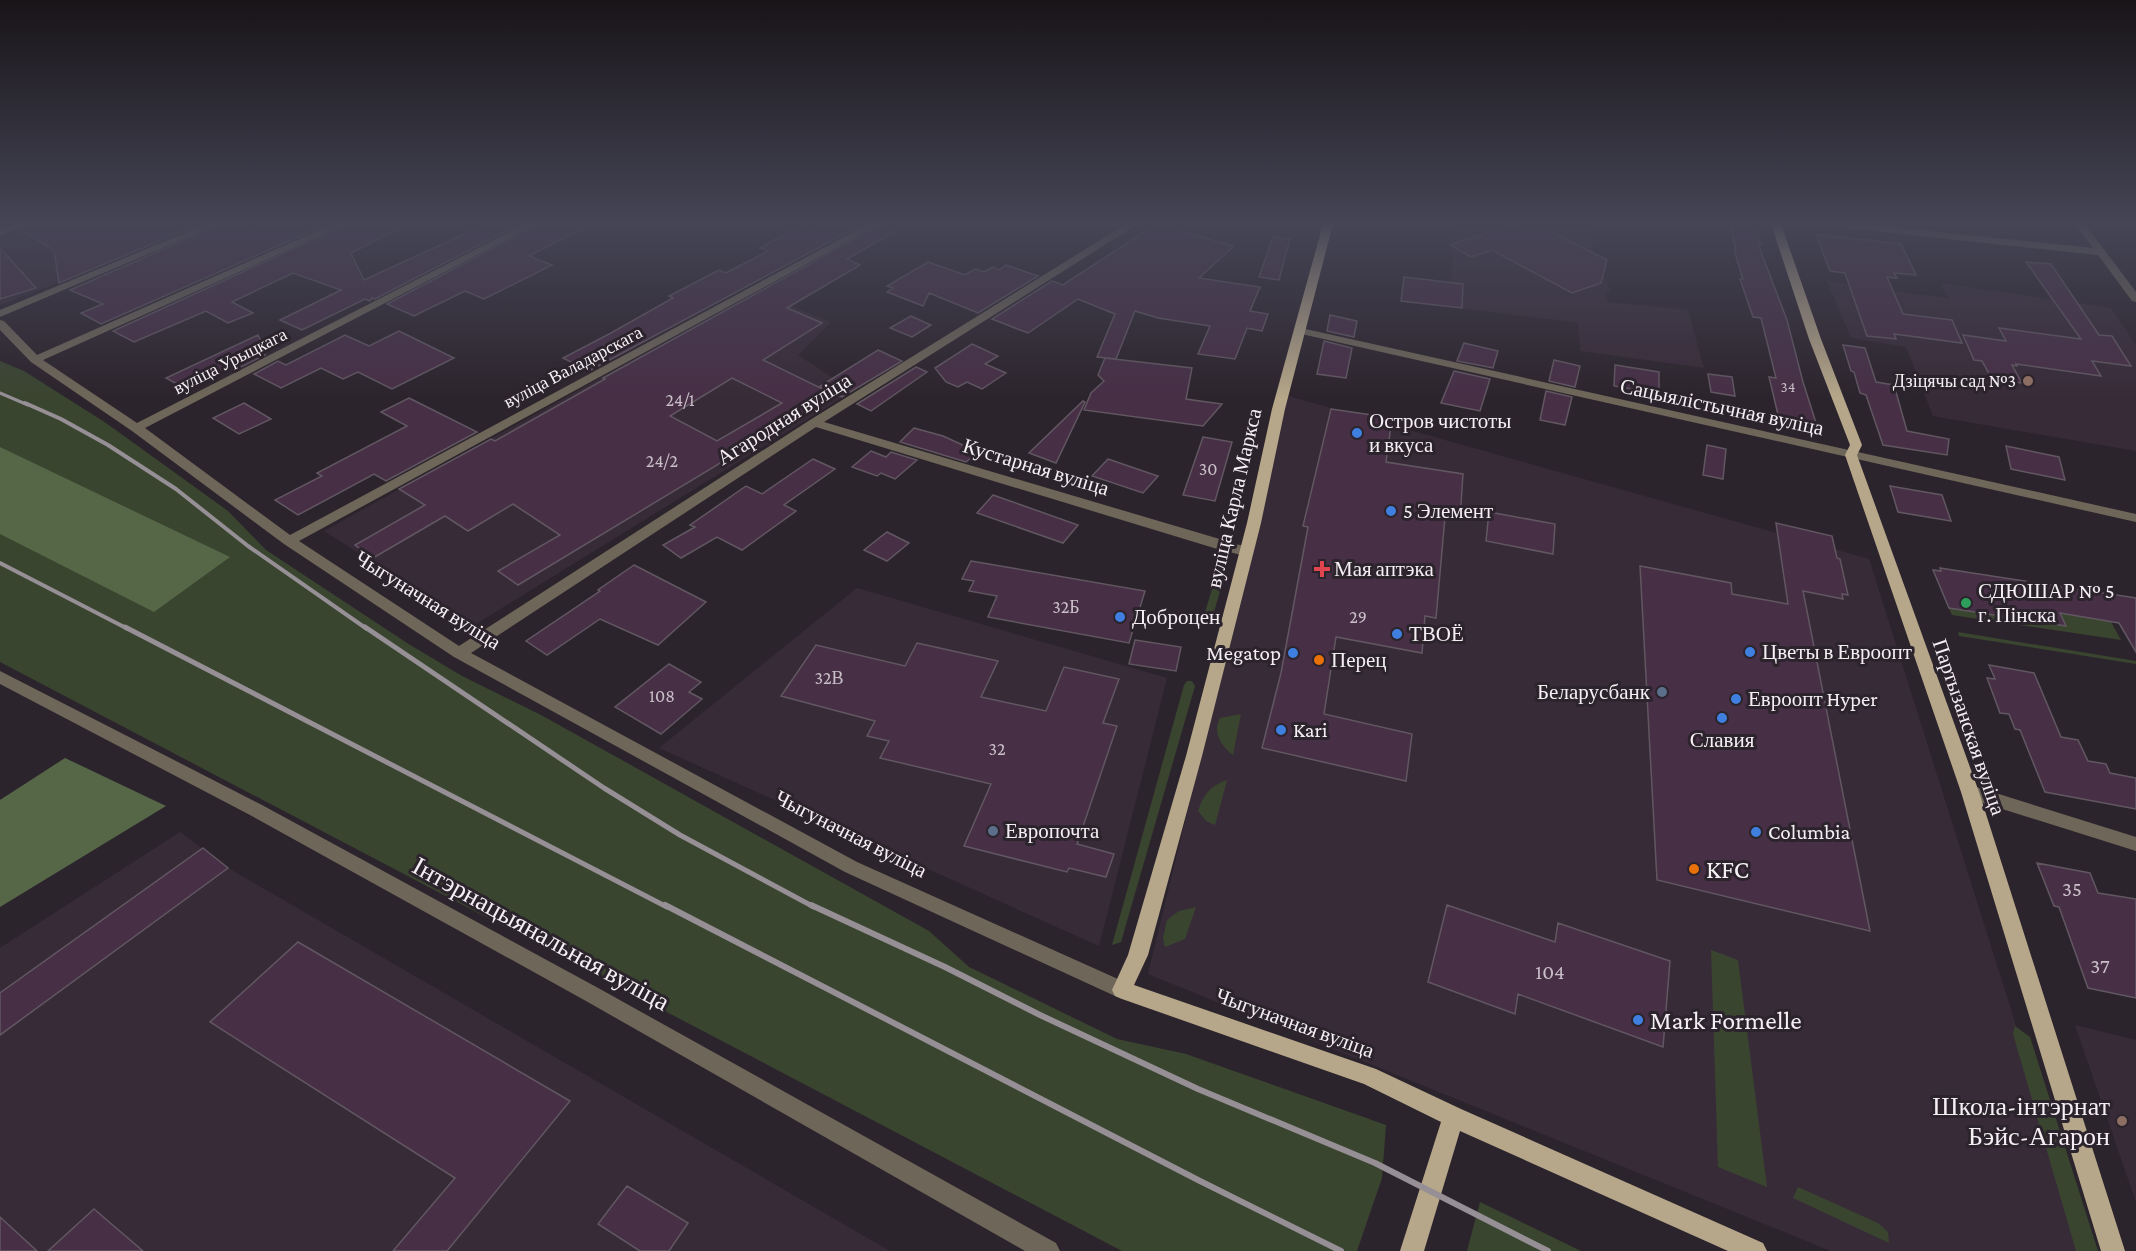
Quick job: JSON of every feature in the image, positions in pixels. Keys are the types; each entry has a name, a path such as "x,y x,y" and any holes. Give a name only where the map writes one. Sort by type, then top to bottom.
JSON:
{"main road":[{"name":"вуліца Карла Маркса","path":"1122,990 1138,955 1175,822 1245,551 1253,530 1270,442 1313,282"},
{"name":"Партызанская вуліца","path":"1796,282 1856,445 1851,455 1970,792 2113,1251"},
{"name":"Чыгуначная вуліца","path":"1122,990 1369,1076 1453,1117 1755,1251"},
{"path":"1412,1251 1453,1117"}],"street":[{"path":"0,314 75,282"},
{"path":"34,360 209,282"},
{"name":"вуліца Урыцкага","path":"136,428 419,282"},
{"name":"вуліца Валадарскага","path":"289,542 767,282"},
{"name":"Агародная вуліца","path":"459,653 814,423 1039,282"},
{"path":"2124,282 2136,299"},
{"name":"Чыгуначная вуліца","path":"0,323 34,360 136,428 289,542 459,653 851,867 1122,990"},
{"name":"Сацыялістычная вуліца","path":"1301,331 1608,402 2136,518"},
{"name":"Кустарная вуліца","path":"814,423 1245,551"},
{"name":"Інтэрнацыянальная вуліца","path":"0,677 256,810 542,967 1048,1251"},
{"path":"1970,792 2136,844"}],"shaded area":[{"path":"0,282 58,282 0,305"},
{"path":"1451,282 1607,282 1610,292 1605,294 1608,302 1688,310 1704,368 1580,351 1578,323 1450,307"},
{"name":"Дзіцячы сад №3","path":"1828,282 1950,299 1940,283 2111,308 2136,345 2136,451 1933,416 1906,347 1851,338"},
{"path":"756,292 831,322 798,355 853,391 473,626 324,531"},
{"path":"1288,396 1869,559 2087,1251 1831,1251 1148,974"},
{"path":"857,588 1167,678 1099,946 659,748"},
{"path":"180,832 228,868 890,1251 0,1251 0,948"},
{"name":"Школа-інтэрнат Бэйс-Агарон","path":"2075,1025 2136,1040 2136,1202"}],"green space":[{"path":"0,361 24,371 106,423 228,511 266,550 407,643 462,676 541,715 929,931 969,967 1117,1039 1186,1054 1386,1125 1382,1178 1357,1251 1122,1251 0,662"},
{"path":"0,447 230,557 154,612 0,534"},
{"path":"1223,553 1227,560 1227,568 1210,625 1202,622"},
{"path":"2057,607 2066,608 2070,615 2111,622 2121,640 1952,615 1949,608 2066,626"},
{"path":"1958,632 2136,661 2136,664 1959,636"},
{"path":"1187,681 1192,681 1195,686 1121,942 1112,945 1184,685"},
{"path":"1241,714 1233,755 1219,738 1217,728 1220,718"},
{"path":"65,758 166,806 0,907 0,800"},
{"path":"1227,780 1215,825 1206,821 1198,811 1208,791"},
{"path":"1196,907 1185,939 1165,947 1163,938 1167,920 1179,911"},
{"path":"1711,950 1738,960 1767,1187 1718,1167"},
{"path":"2015,1026 2030,1037 2098,1251 2076,1251 2013,1034"},
{"path":"1798,1187 1878,1223 1888,1232 1889,1243 1793,1198"},
{"path":"1480,1202 1581,1251 1467,1251"}],"building":[{"path":"0,282 31,282 36,288 0,299"},
{"path":"87,282 195,282 101,324 81,313 103,304 70,290"},
{"path":"220,282 273,282 232,302 253,313 228,323 206,311 134,342 113,331"},
{"path":"319,282 407,282 370,301 365,299 302,330 280,320 341,290"},
{"path":"428,282 517,282 484,299 465,291 414,316 387,304"},
{"path":"695,282 754,282 589,371 563,358 673,298 669,296"},
{"path":"776,282 830,282 787,308 822,323 763,360 833,394 518,585 498,571 560,535 513,504 468,531 445,516 373,558 355,545 425,505 399,489 491,439 495,441 605,379 603,378","holes":["732,378 782,403 717,441 670,416"]},
{"path":"893,282 1028,282 978,313 929,293 923,306 887,292 893,288 887,286"},
{"path":"1050,282 1063,285 1067,282 1229,282 1260,287 1250,311 1268,314 1262,331 1247,328 1235,359 1198,354 1210,326 1158,318 1135,311 1116,359 1097,357 1115,314 1078,299 1028,333 992,319"},
{"path":"1403,282 1463,284 1462,308 1401,301"},
{"path":"1552,282 1601,282 1601,283 1572,293"},
{"path":"1741,282 1773,282 1787,320 1818,429 1780,423 1769,377 1776,378 1761,318 1753,317"},
{"path":"1848,282 1889,282 1903,314 1952,320 1962,343 1894,334 1896,339 1867,336"},
{"path":"2041,282 2063,282 2099,335 2112,336 2131,366 2092,361 2101,376 2016,364 2017,366 2012,365 2022,383 1992,379 1982,361 1974,360 1963,335 2006,341 1999,328 2081,339"},
{"path":"1330,315 1357,321 1354,337 1327,331"},
{"path":"911,316 931,325 912,337 890,328"},
{"path":"399,331 454,358 392,389 358,372 343,379 321,368 281,388 254,374 278,361 286,365 345,335 369,346"},
{"path":"258,335 265,349 260,352 265,355 241,367 236,364 186,389 166,378"},
{"path":"1324,341 1352,348 1346,378 1317,374"},
{"path":"1464,343 1498,351 1493,368 1457,361"},
{"path":"972,344 998,356 985,364 1006,373 982,389 967,382 958,387 946,382 935,368"},
{"path":"1843,345 1865,348 1876,382 1894,385 1907,431 1949,439 1947,455 1883,445 1866,395 1860,393"},
{"path":"878,350 902,361 842,397 819,387"},
{"path":"1105,358 1192,368 1186,399 1222,404 1203,426 1084,410 1091,393 1104,381 1098,375"},
{"path":"1554,360 1580,366 1575,387 1549,381"},
{"path":"1615,365 1659,372 1659,394 1614,386"},
{"path":"916,367 927,372 871,411 857,404"},
{"path":"1454,371 1490,379 1480,411 1441,403"},
{"path":"1708,374 1732,377 1735,396 1711,392"},
{"path":"1546,391 1572,397 1565,425 1540,420"},
{"path":"409,398 477,432 386,481 374,474 298,515 275,500 322,476 317,473 407,426 381,412"},
{"path":"1083,401 1085,402 1056,463 1029,453"},
{"path":"244,403 271,419 239,434 213,418"},
{"path":"1331,409 1392,418 1386,462 1463,474 1460,519 1445,517 1436,618 1425,616 1422,653 1336,637 1324,714 1412,734 1406,781 1262,748 1281,673 1308,527 1303,526"},
{"path":"914,428 943,436 978,452 966,462 900,442"},
{"path":"1203,437 1232,442 1215,501 1183,495"},
{"path":"1707,445 1726,449 1723,479 1703,475"},
{"path":"2006,446 2059,457 2065,480 2011,469"},
{"path":"871,451 886,457 891,452 917,460 895,479 881,473 877,476 852,467"},
{"path":"813,459 835,469 784,505 796,511 742,550 717,537 681,558 663,545 695,527 690,525 746,486 762,494"},
{"path":"1108,459 1158,476 1143,493 1092,476"},
{"path":"1890,486 1942,495 1951,521 1898,512"},
{"path":"993,495 1078,525 1063,543 977,513"},
{"path":"1489,512 1555,524 1553,554 1486,541"},
{"name":"Евроопт Hyper","path":"1776,523 1832,536 1837,558 1840,559 1848,595 1842,594 1843,599 1803,591 1870,931 1657,880 1640,566 1731,583 1732,594 1788,604"},
{"path":"887,532 909,543 887,561 864,550"},
{"path":"971,561 1145,591 1129,643 988,617 997,596 969,591 974,581 962,579"},
{"path":"634,565 706,602 658,645 600,619 547,655 526,641 600,591 598,590"},
{"path":"1940,568 2136,598 2136,652 2119,623 2060,613 2066,626 1949,608 1933,570 1941,571"},
{"path":"1135,640 1181,647 1176,671 1129,664"},
{"path":"917,643 998,661 981,697 1046,711 1064,667 1119,679 1103,723 1117,726 1077,844 1114,854 1106,877 1069,868 1067,872 964,846 991,784 880,758 889,741 867,736 875,721 781,696 816,645 905,666"},
{"path":"669,664 701,682 689,692 702,699 661,734 615,707"},
{"path":"1989,665 2034,673 2061,737 2078,740 2088,761 2106,764 2110,773 2136,778 2136,809 2045,792 2020,730 2015,729 2009,714 2000,713 1987,678 1995,679"},
{"path":"203,848 228,868 0,1035 0,993"},
{"path":"2037,863 2090,873 2098,893 2136,899 2136,998 2088,988 2059,907 2054,906"},
{"path":"1447,905 1555,942 1558,923 1670,961 1663,1047 1518,994 1515,1014 1428,982"},
{"path":"298,942 570,1101 447,1251 393,1251 455,1178 210,1022"},
{"path":"627,1186 688,1223 669,1251 640,1251 598,1224"},
{"path":"94,1209 143,1251 48,1251"},
{"path":"0,1217 37,1251 0,1251"}],"railway":[{"path":"0,393 28,405"},
{"path":"25,403 61,419 108,445 176,489 248,546 367,629"},
{"path":"0,563 128,629"},
{"path":"125,627 667,907"},
{"path":"365,627 604,788 680,835 814,907"},
{"path":"665,905 1200,1181 1341,1251"},
{"path":"811,905 1198,1089 1375,1163 1548,1251"}],"place":[{"name":"Дзіцячы сад №3","path":"2028,381"},
{"name":"Остров чистоты и вкуса","path":"1357,433"},
{"name":"5 Элемент","path":"1391,511"},
{"name":"Мая аптэка","path":"1322,569"},
{"name":"СДЮШАР № 5 г. Пінска","path":"1966,603"},
{"name":"Доброцен","path":"1120,617"},
{"name":"ТВОЁ","path":"1397,634"},
{"name":"Цветы в Евроопт","path":"1750,652"},
{"name":"Megatop","path":"1293,653"},
{"name":"Перец","path":"1319,660"},
{"name":"Беларусбанк","path":"1662,692"},
{"name":"Евроопт Hyper","path":"1736,699"},
{"name":"Славия","path":"1722,718"},
{"name":"Kari","path":"1281,730"},
{"name":"Европочта","path":"993,831"},
{"name":"Columbia","path":"1756,832"},
{"name":"KFC","path":"1694,869"},
{"name":"Mark Formelle","path":"1638,1020"},
{"name":"Школа-інтэрнат Бэйс-Агарон","path":"2122,1121"}]}
